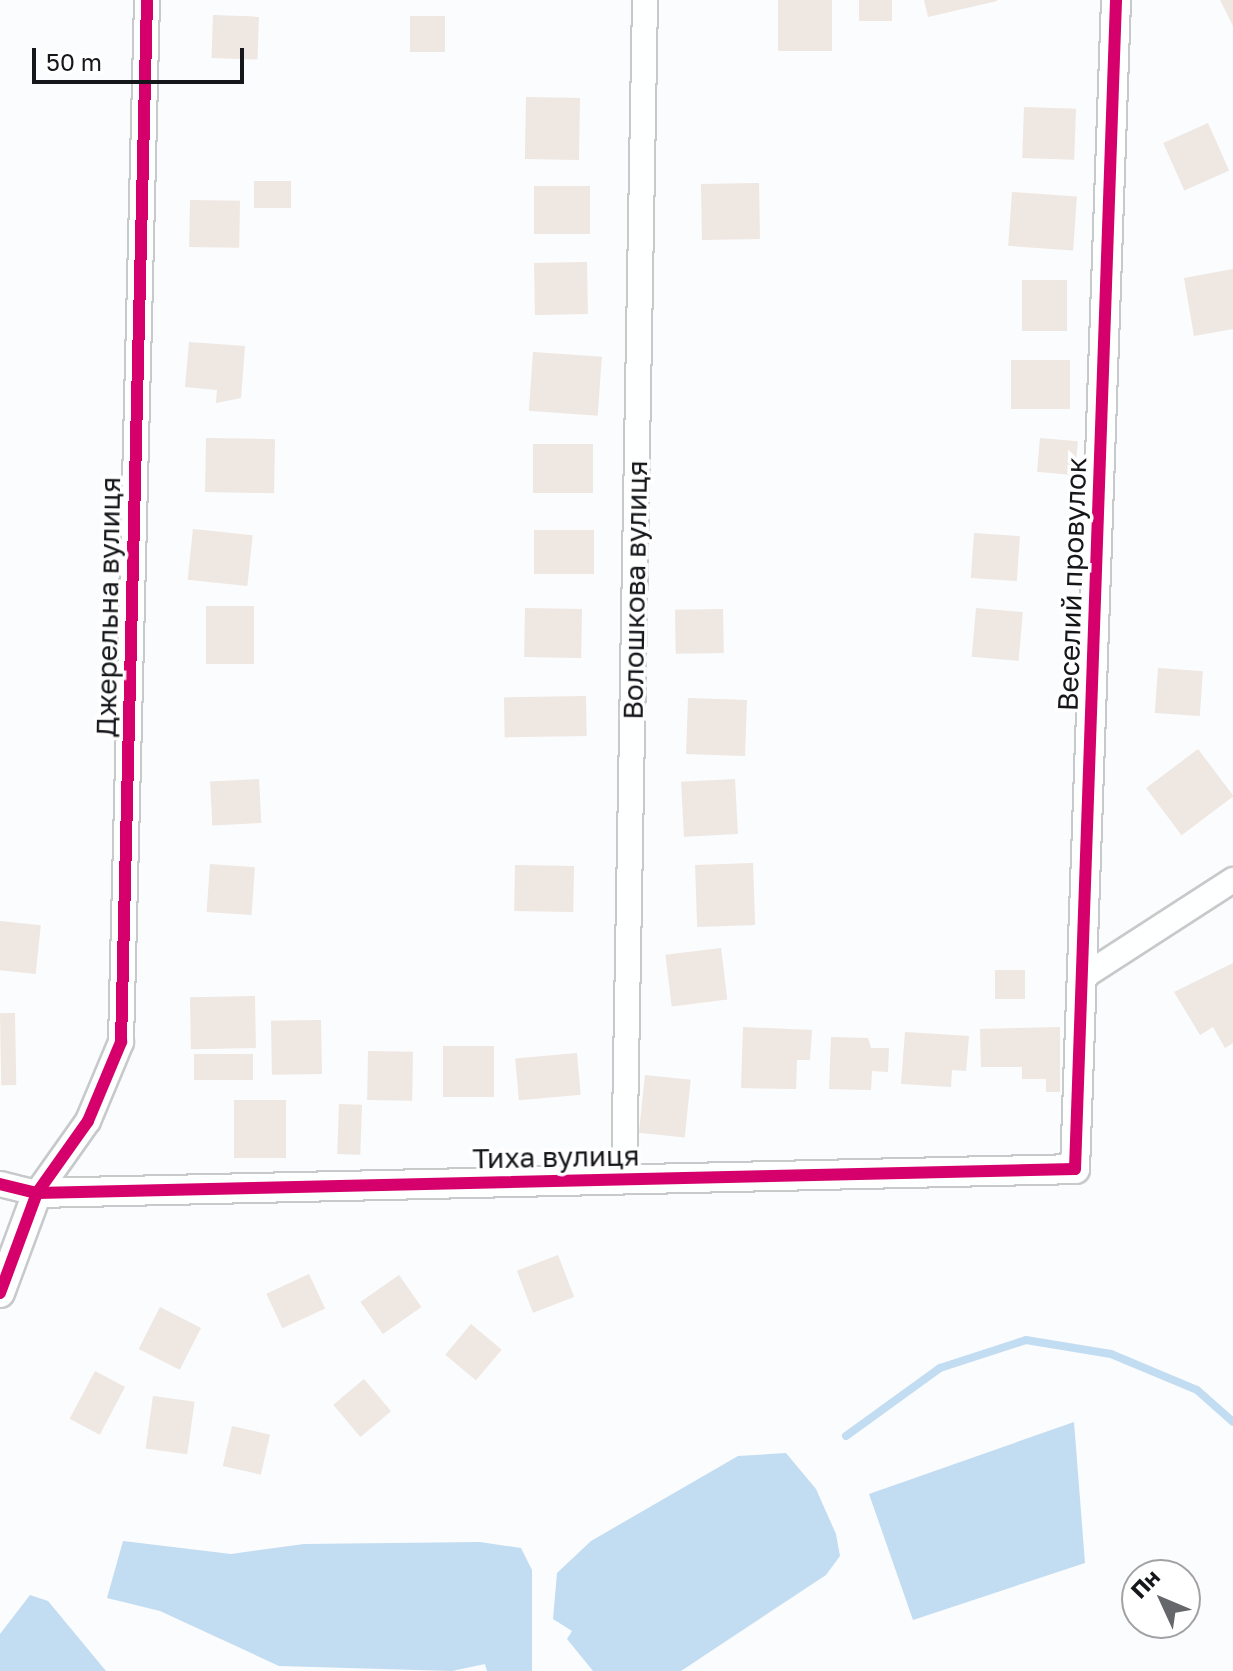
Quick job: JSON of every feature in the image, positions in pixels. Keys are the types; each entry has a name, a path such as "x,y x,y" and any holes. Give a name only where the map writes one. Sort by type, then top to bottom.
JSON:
{"street":[{"name":"Джерельна вулиця","path":"37,1193 88,1121 121,1042 147,0"},
{"name":"Волошкова вулиця","path":"624,1179 645,0"},
{"name":"Веселий провулок","path":"1075,1169 1116,0"},
{"path":"1083,977 1233,880"},
{"name":"Тиха вулиця","path":"37,1193 1075,1169"},
{"path":"0,1184 37,1193 0,1293"}],"water":[{"path":"1074,1422 1085,1563 913,1620 869,1494"},
{"path":"786,1453 816,1489 836,1534 840,1556 826,1575 681,1671 593,1671 567,1639 572,1631 553,1619 557,1573 591,1541 738,1456"},
{"path":"123,1541 231,1554 304,1544 480,1542 521,1548 532,1570 532,1671 487,1671 485,1664 452,1671 279,1666 160,1611 107,1598"},
{"path":"30,1595 48,1601 106,1671 0,1671 0,1634"}],"building":[{"path":"778,0 832,0 832,51 778,51"},
{"path":"859,0 892,0 892,21 859,21"},
{"path":"924,0 997,0 997,1 928,17"},
{"path":"1220,0 1233,0 1233,26"},
{"path":"213,15 259,17 257,60 211,58"},
{"path":"410,16 445,16 445,52 410,52"},
{"path":"526,97 580,98 579,160 525,159"},
{"path":"1024,107 1076,109 1074,160 1022,158"},
{"path":"1208,123 1229,171 1184,190 1163,143"},
{"path":"254,181 291,181 291,208 254,208"},
{"path":"759,183 760,239 702,240 701,184"},
{"path":"534,186 590,186 590,234 534,234"},
{"path":"1012,192 1077,197 1073,250 1008,246"},
{"path":"190,200 240,201 239,248 189,247"},
{"path":"587,262 588,314 535,315 534,263"},
{"path":"1233,269 1233,329 1194,336 1184,278"},
{"path":"1022,280 1067,280 1067,331 1022,331"},
{"path":"189,342 245,346 241,398 216,403 217,390 185,387"},
{"path":"533,352 602,357 598,416 529,411"},
{"path":"1011,360 1070,360 1070,409 1011,409"},
{"path":"206,438 275,439 274,493 205,492"},
{"path":"1040,438 1078,441 1075,475 1037,472"},
{"path":"533,444 593,444 593,493 533,493"},
{"path":"193,529 253,535 247,586 188,580"},
{"path":"534,530 594,530 594,574 534,574"},
{"path":"974,533 1020,536 1017,581 971,578"},
{"path":"206,606 254,606 254,664 206,664"},
{"path":"525,608 582,609 581,658 524,657"},
{"path":"976,608 1023,612 1019,661 972,657"},
{"path":"723,609 724,653 676,654 675,610"},
{"path":"1158,668 1203,671 1200,716 1155,713"},
{"path":"586,696 587,736 505,737 504,697"},
{"path":"688,698 747,700 745,756 686,754"},
{"path":"1198,749 1233,797 1182,835 1146,788"},
{"path":"259,779 261,823 212,826 210,782"},
{"path":"735,779 738,834 684,837 681,782"},
{"path":"753,863 755,925 697,927 695,865"},
{"path":"210,864 255,867 252,915 207,912"},
{"path":"515,865 574,866 573,912 514,911"},
{"path":"0,921 41,925 36,974 0,970"},
{"path":"721,948 727,1000 672,1006 665,955"},
{"path":"1233,963 1233,1043 1225,1048 1213,1027 1200,1035 1174,992"},
{"path":"995,970 1025,970 1025,999 995,999"},
{"path":"255,996 256,1048 191,1049 190,997"},
{"path":"0,1013 15,1013 16,1085 1,1085"},
{"path":"321,1020 322,1074 272,1075 271,1021"},
{"path":"743,1027 812,1030 810,1060 797,1060 796,1089 741,1088"},
{"path":"1060,1027 1060,1092 1046,1092 1046,1079 1022,1079 1022,1067 981,1067 980,1029"},
{"path":"905,1032 969,1036 966,1071 952,1070 951,1087 901,1084"},
{"path":"831,1037 868,1038 871,1048 889,1048 888,1072 872,1071 871,1090 829,1089"},
{"path":"443,1046 494,1046 494,1097 443,1097"},
{"path":"368,1051 413,1052 412,1101 367,1100"},
{"path":"577,1053 581,1095 519,1100 515,1058"},
{"path":"194,1054 253,1054 253,1080 194,1080"},
{"path":"645,1075 691,1080 685,1137 639,1133"},
{"path":"234,1100 286,1100 286,1158 234,1158"},
{"path":"339,1104 362,1105 360,1155 337,1154"},
{"path":"558,1255 574,1297 533,1313 517,1271"},
{"path":"309,1274 325,1308 282,1328 266,1294"},
{"path":"399,1275 421,1307 383,1334 360,1302"},
{"path":"160,1307 201,1328 180,1370 139,1349"},
{"path":"471,1324 502,1350 476,1380 445,1355"},
{"path":"95,1371 125,1387 100,1435 70,1419"},
{"path":"364,1379 391,1411 360,1437 333,1405"},
{"path":"153,1396 195,1402 187,1454 146,1448"},
{"path":"232,1426 270,1435 261,1475 223,1466"}],"waterway":[{"path":"846,1436 940,1368 1026,1340 1111,1354 1197,1390 1233,1422"}],"cycle path":[{"path":"0,1293 37,1193 88,1121 121,1042 147,0"},
{"path":"0,1184 37,1193 1075,1169 1116,0"}]}
